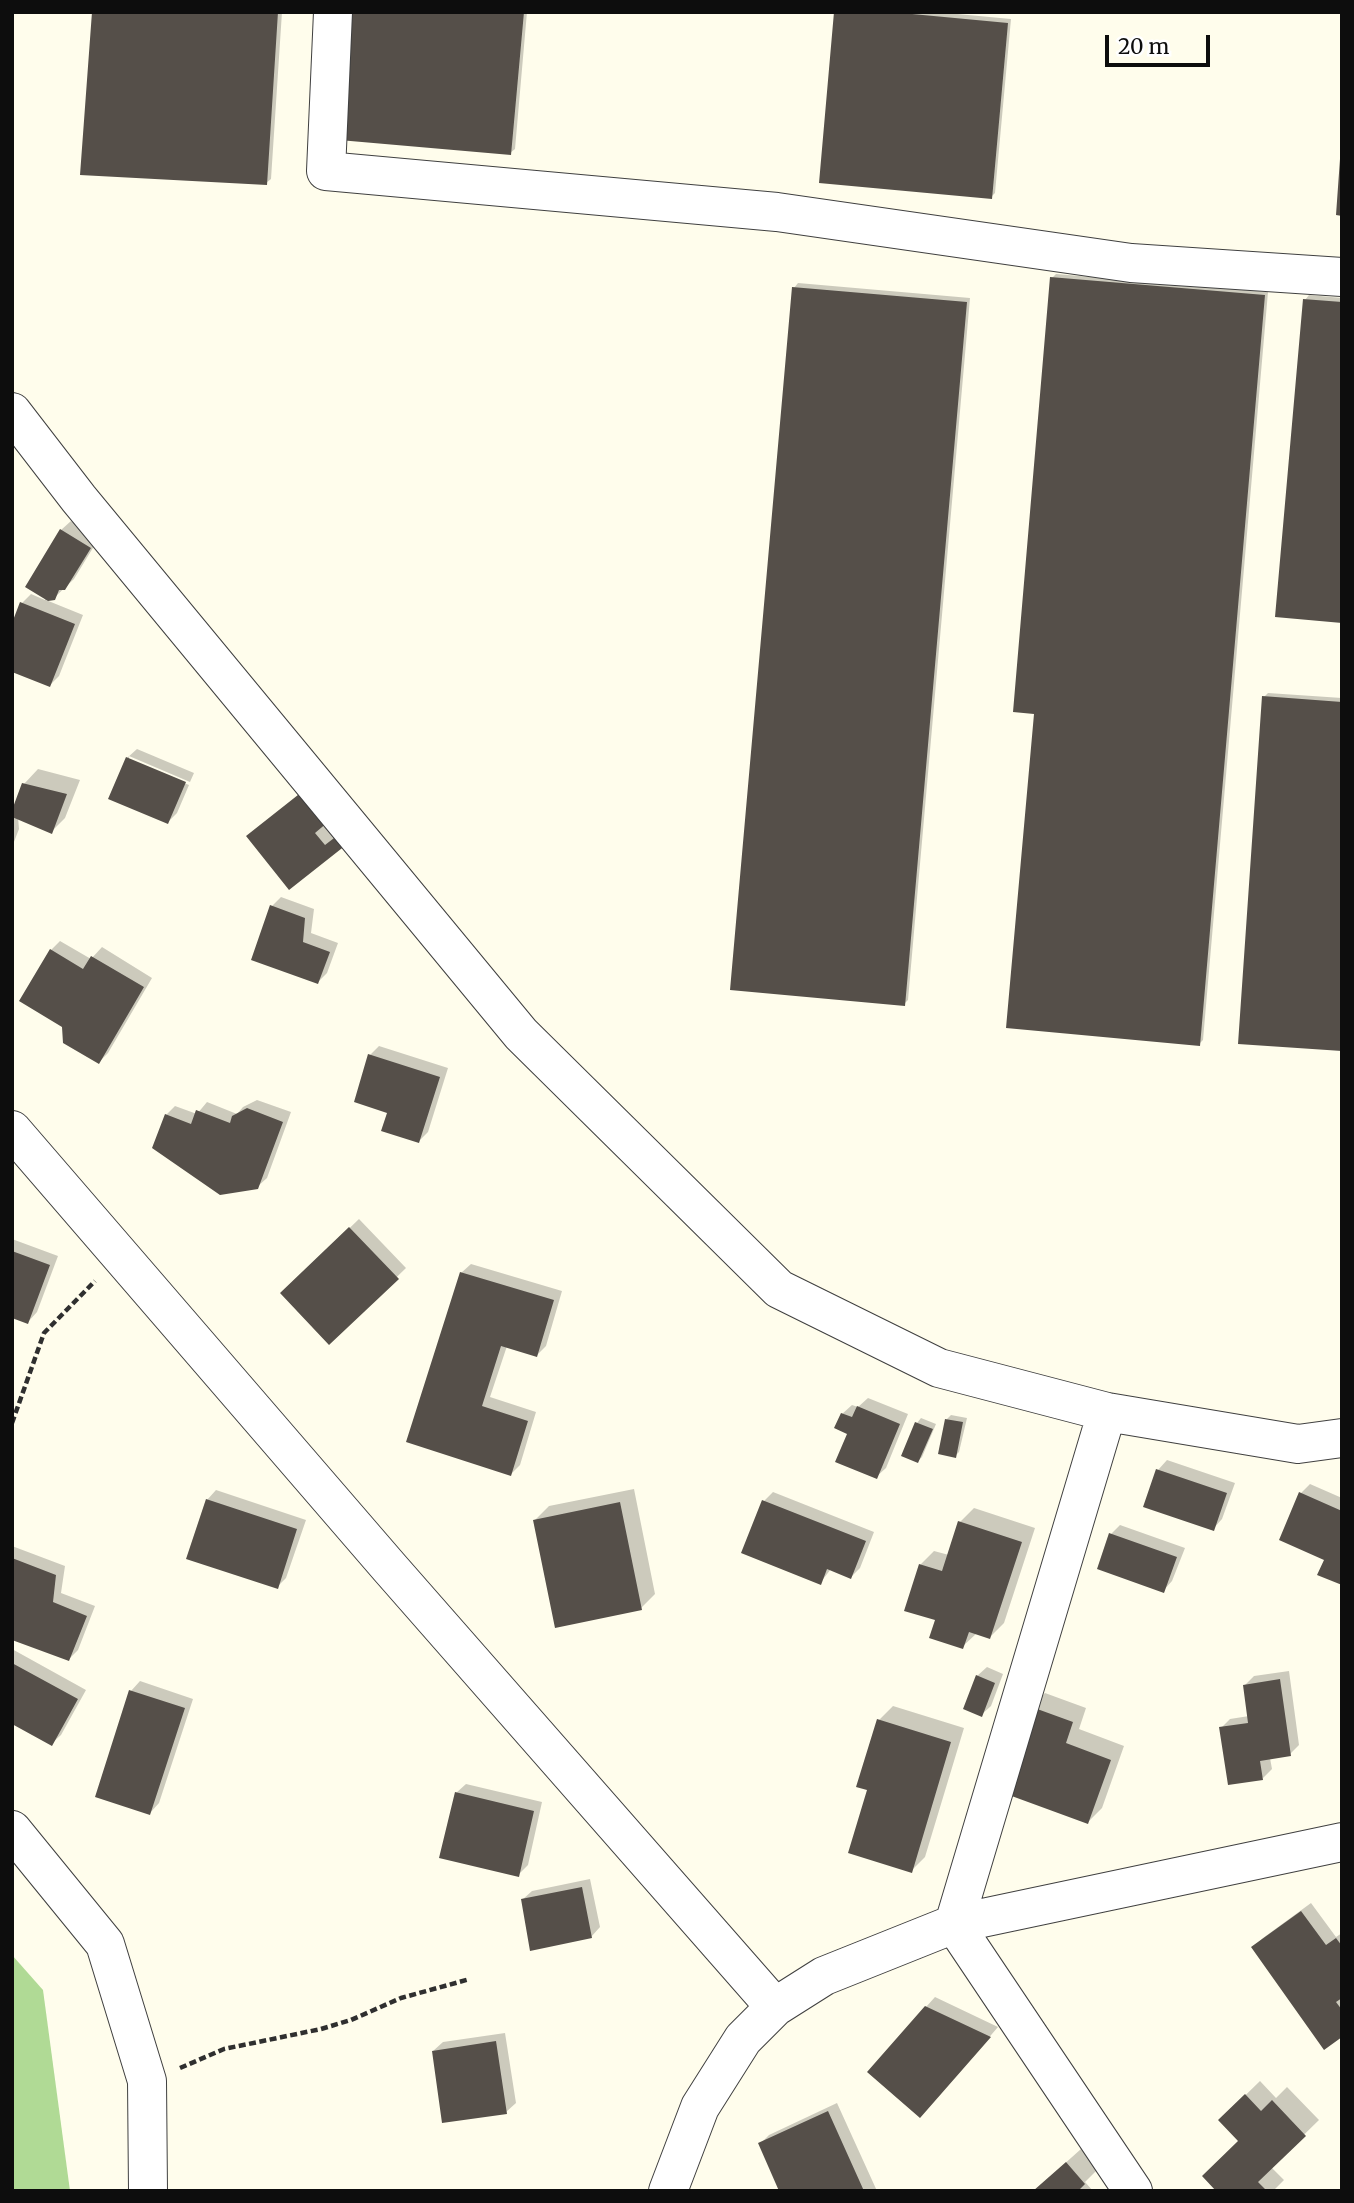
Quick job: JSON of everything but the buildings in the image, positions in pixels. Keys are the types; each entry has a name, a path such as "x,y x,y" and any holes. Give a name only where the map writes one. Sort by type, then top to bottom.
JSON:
{"street":[{"path":"333,12 326,170 778,212 1131,263 1342,277"},
{"path":"12,412 79,499 521,1034 779,1289 939,1368 1107,1412 1297,1444 1342,1438"},
{"path":"12,1130 389,1567 775,2007"},
{"path":"954,1924 1107,1412"},
{"path":"12,1830 106,1944 147,2081 148,2191"},
{"path":"668,2191 700,2107 743,2039 775,2007 824,1976 954,1924 1342,1842"},
{"path":"954,1924 1133,2191"}],"path":[{"path":"12,1423 44,1333 120,1256"},
{"path":"147,2081 224,2049 321,2029 351,2020 401,1998 470,1979"}],"green space":[{"path":"12,1955 43,1990 70,2191 12,2191"}]}
